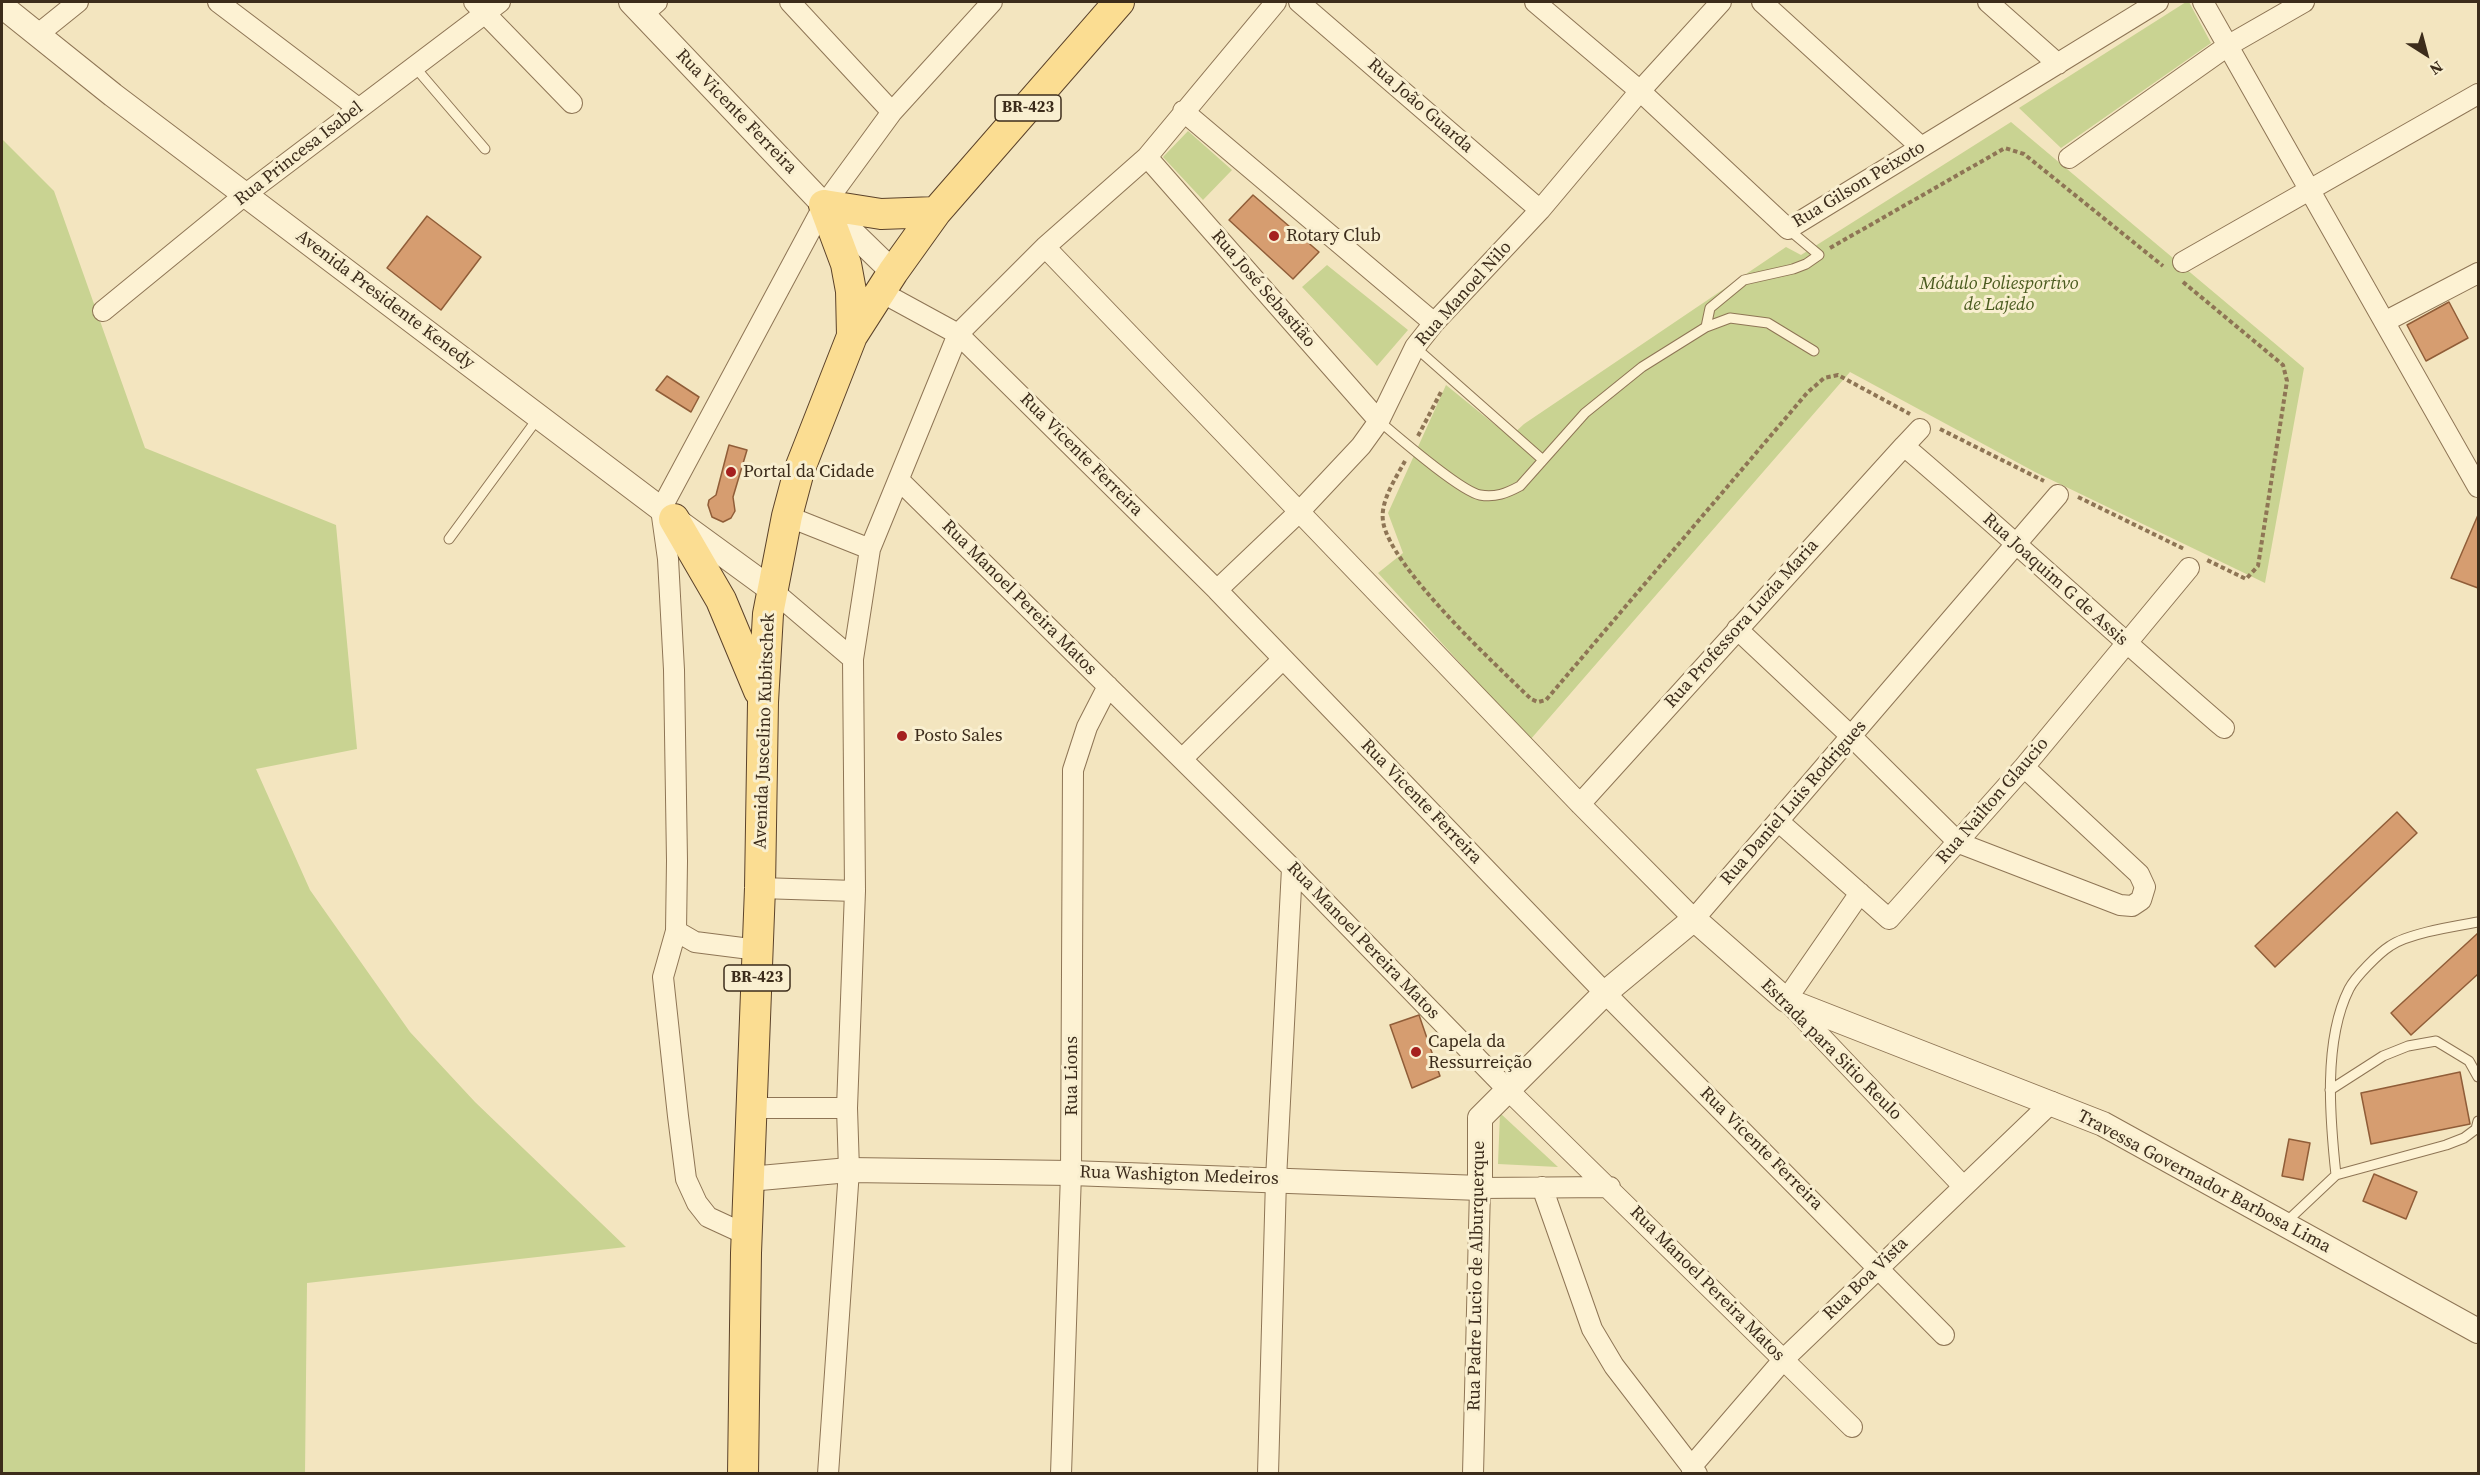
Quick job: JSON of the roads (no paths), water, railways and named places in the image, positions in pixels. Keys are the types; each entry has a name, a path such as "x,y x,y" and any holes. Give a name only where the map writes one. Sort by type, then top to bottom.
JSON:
{"main road":[{"name":"BR-423","path":"936,212 1119,2"},
{"path":"824,204 880,214 936,212"},
{"path":"824,204 846,264 851,291 852,336"},
{"name":"Avenida Juscelino Kubitschek","path":"747,1244 760,888 763,702 768,614 772,590 799,471 852,336 936,212"},
{"path":"668,514 721,600 746,654 763,702"},
{"name":"BR-423","path":"743,1473 747,1244"}],"street":[{"path":"37,35 78,2"},
{"path":"218,2 358,108"},
{"path":"790,2 892,112"},
{"path":"747,1244 708,1217 697,1203 686,1179 663,978 675,930 677,861 674,670 668,514 824,204 892,112 992,2"},
{"path":"828,1473 849,1170 848,1108 855,891 854,658 870,549 958,334 1045,247 1147,157 1276,2"},
{"name":"Rua João Guarda","path":"1299,2 1540,210"},
{"name":"Rua Gilson Peixoto","path":"1535,2 1640,92 1788,229 2158,2"},
{"name":"Rua Manoel Nilo","path":"1216,590 1299,512 1361,446 1379,421 1415,347 1434,322 1540,210 1640,92 1721,2"},
{"path":"1762,2 1921,147"},
{"path":"1988,2 2058,64"},
{"path":"2203,2 2386,321 2474,466 2478,487"},
{"path":"2069,158 2229,45 2304,2"},
{"path":"486,5 572,103"},
{"name":"Rua Princesa Isabel","path":"103,311 246,194 414,66 486,5"},
{"name":"Avenida Presidente Kenedy","path":"2,6 113,95 772,590"},
{"name":"Rua Vicente Ferreira","path":"644,6 824,204 887,282 958,334 1216,590 1605,993 1944,1335"},
{"path":"2177,270 2310,189 2478,94"},
{"path":"1183,111 1434,322"},
{"name":"Rua José Sebastião","path":"1147,157 1379,421"},
{"path":"1045,247 1580,804 1694,919"},
{"path":"2386,321 2478,273"},
{"path":"1904,446 1922,424"},
{"name":"Rua Joaquim G de Assis","path":"1904,446 2018,543 2126,644 2224,728"},
{"name":"Rua Professora Luzia Maria","path":"1580,804 1904,446"},
{"name":"Rua Manoel Pereira Matos","path":"899,480 1292,868 1508,1090 1610,1187 1852,1427"},
{"name":"Rua Daniel Luis Rodrigues","path":"1508,1090 1605,993 1694,919 2018,543 2060,491"},
{"path":"787,516 870,549"},
{"name":"Rua Nailton Glaucio","path":"1778,822 1889,919 1959,843 2024,767 2195,560"},
{"path":"772,590 854,658"},
{"path":"1737,629 1852,737 1959,843 2120,906 2132,906 2141,900 2145,887 2139,874 2024,767"},
{"path":"1182,759 1283,659"},
{"name":"Rua Lions","path":"1061,1473 1071,1173 1073,770 1087,727 1108,686"},
{"path":"1269,1473 1276,1179 1292,868"},
{"path":"760,888 855,891"},
{"path":"1786,1000 1860,893"},
{"name":"Estrada para Sitio Reulo","path":"1694,919 1786,1000 1963,1186"},
{"path":"675,930 695,942 758,950"},
{"name":"Travessa Governador Barbosa Lima","path":"1786,1000 2052,1102 2103,1124 2478,1331"},
{"name":"Rua Padre Lucio de Alburquerque","path":"1473,1473 1480,1118 1508,1090"},
{"name":"Rua Boa Vista","path":"1694,1470 1784,1359 2052,1102"},
{"path":"752,1108 848,1108"},
{"name":"Rua Washigton Medeiros","path":"749,1179 849,1170 1071,1173 1480,1188 1610,1187"},
{"path":"1542,1187 1592,1329 1614,1366 1694,1470"}],"lane":[{"path":"414,66 485,149"},
{"path":"1706,327 1710,308 1744,280 1792,269 1806,264 1819,255 1788,229"},
{"path":"1379,421 1468,491 1493,496 1508,493 1520,486 1585,413 1642,367 1706,327 1730,318 1768,323 1814,351"},
{"path":"1415,347 1543,460"},
{"path":"449,539 539,417"},
{"path":"2336,1175 2330,1090 2336,1029 2350,987 2391,945 2440,928 2478,922"},
{"path":"2330,1090 2383,1056 2408,1046 2436,1041 2469,1061 2478,1077"},
{"path":"2283,1225 2336,1175 2446,1145 2464,1138 2476,1129 2478,1121"}],"place":[{"name":"Rotary Club","path":"1274,236"},
{"name":"Portal da Cidade","path":"731,472"},
{"name":"Posto Sales","path":"902,736"},
{"name":"Capela da Ressurreição","path":"1416,1052"}],"park label":[{"name":"Módulo Poliesportivo de Lajedo","path":"1999,294"}]}
